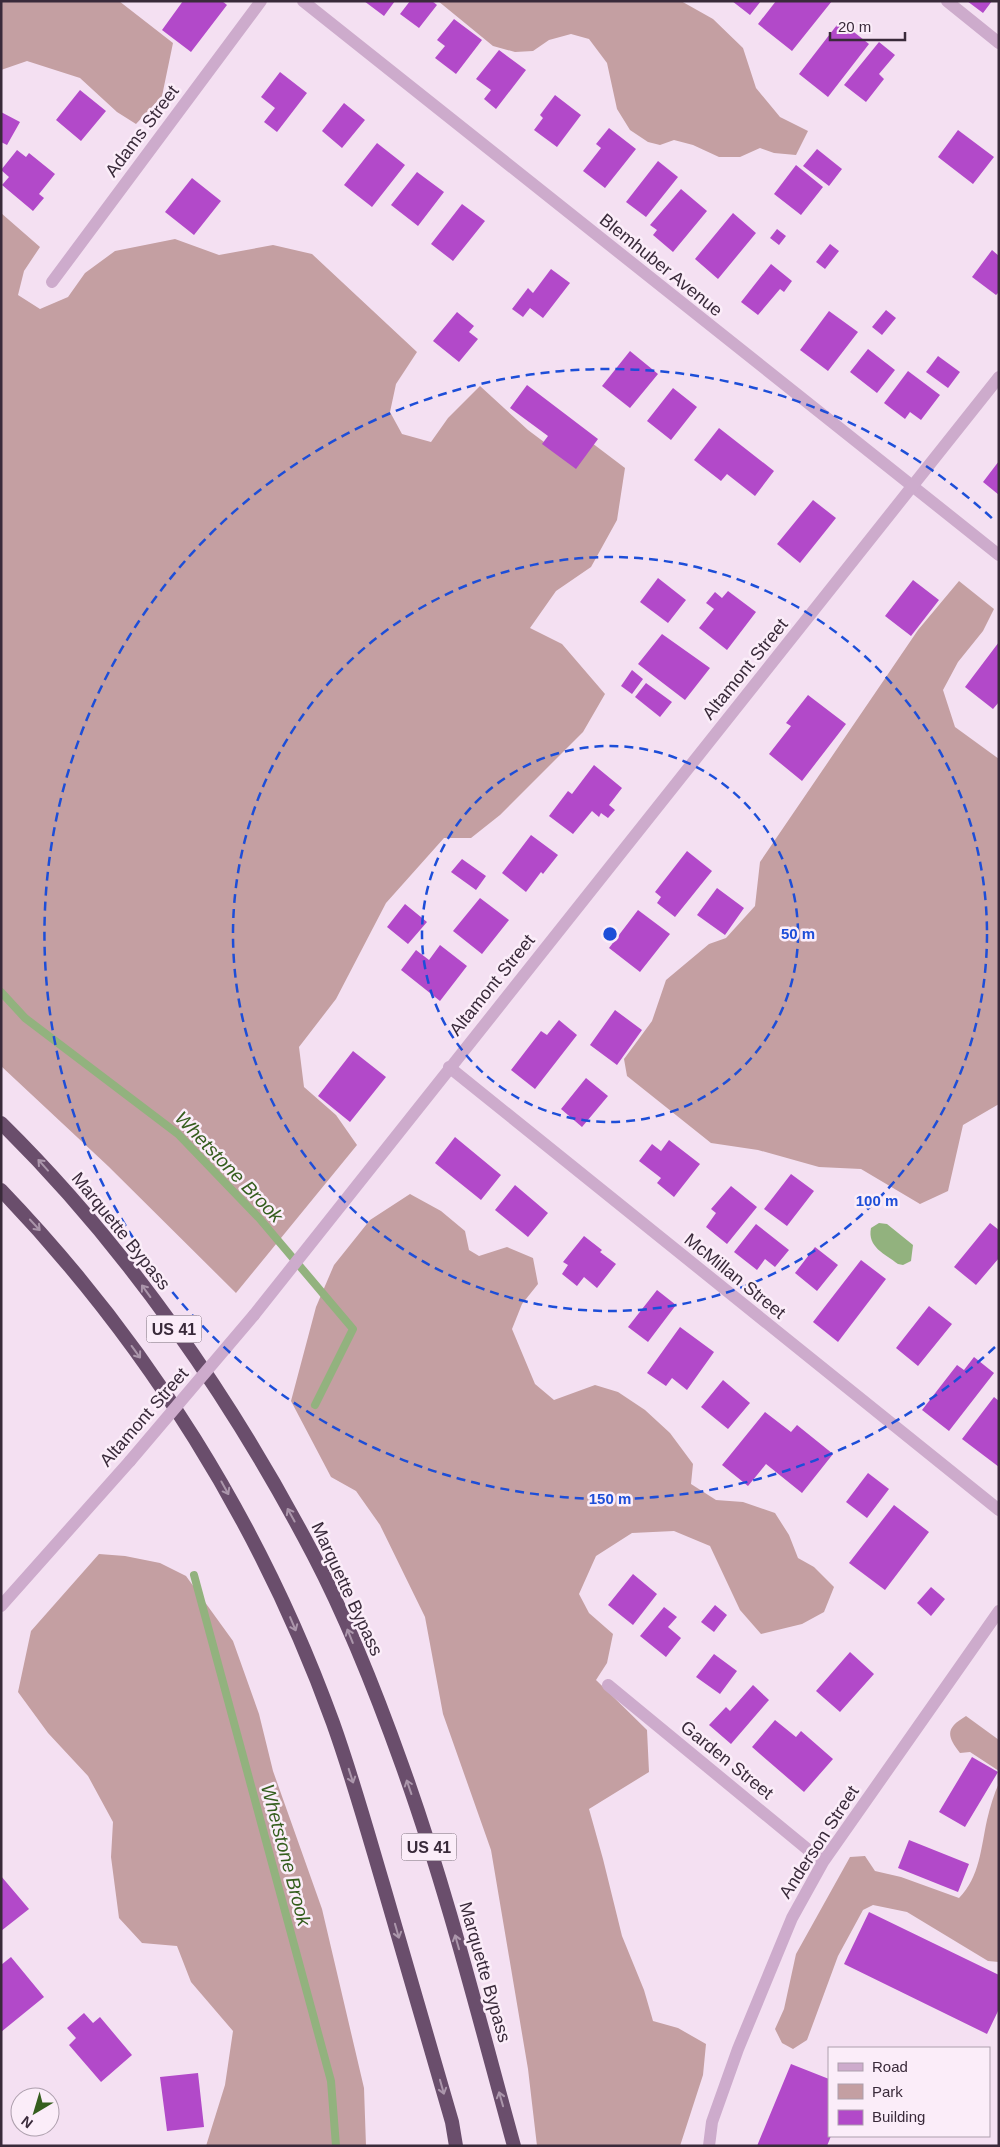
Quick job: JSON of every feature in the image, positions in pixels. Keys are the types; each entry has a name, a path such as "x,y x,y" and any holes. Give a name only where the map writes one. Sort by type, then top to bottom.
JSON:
{"highway":[{"name":"Marquette Bypass","path":"1,1122 33,1154 92,1220 199,1363 279,1493 315,1558 345,1622 405,1775 428,1841 514,2146"},
{"name":"US 41","path":"1,1190 55,1248 107,1312 158,1384 215,1470 274,1579 333,1722 353,1782 452,2122 456,2146"}],"street":[{"name":"Adams Street","path":"52,282 261,1"},
{"name":"Blemhuber Avenue","path":"303,1 999,555"},
{"path":"947,1 999,43"},
{"name":"Altamont Street","path":"1,1606 130,1461 254,1315 449,1067 999,377"},
{"name":"McMillan Street","path":"449,1067 999,1510"},
{"name":"Anderson Street","path":"709,2146 712,2122 770,1968 792,1918 823,1862 999,1611"},
{"name":"Garden Street","path":"608,1685 823,1862"}],"green space":[{"path":"1,1 119,1 173,43 162,96 136,124 117,112 80,78 27,61 1,70"},
{"path":"438,1 681,1 713,19 743,48 756,88 780,117 808,131 796,155 774,153 760,148 740,157 719,157 693,145 674,140 660,145 648,142 630,130 617,109 607,63 589,39 571,34 549,40 533,51 515,52 493,46"},
{"path":"1,213 40,247 24,271 18,295 40,309 68,297 85,273 115,251 175,239 219,255 273,245 312,254 417,352 396,384 390,412 402,434 431,442 448,418 480,386 528,430 556,451 592,443 625,468 617,520 591,567 556,591 530,628 562,644 605,694 583,732 500,815 471,838 444,838 386,903 336,999 299,1047 304,1087 336,1115 357,1145 236,1293 108,1166 1,1066"},
{"path":"959,581 994,609 983,631 958,662 943,690 955,727 999,759 999,1104 963,1125 948,1191 920,1204 861,1169 819,1167 758,1150 711,1143 627,1076 624,1059 652,1021 666,980 709,944 726,938 755,906 760,862 918,630"},
{"path":"410,1194 441,1211 465,1231 469,1250 479,1256 507,1247 533,1258 538,1284 522,1304 512,1329 535,1384 554,1400 595,1385 618,1392 645,1410 670,1433 693,1464 691,1484 716,1500 743,1502 775,1513 789,1535 798,1558 814,1567 834,1587 824,1612 802,1624 761,1634 740,1610 710,1546 674,1531 632,1533 596,1556 579,1594 589,1613 613,1634 607,1663 596,1680 647,1730 649,1772 589,1809 622,1936 644,1990 653,2021 678,2028 706,2044 703,2075 680,2146 537,2146 528,2069 491,1850 443,1714 425,1617 380,1525 356,1491 331,1477 291,1401 316,1307 334,1265 370,1220"},
{"path":"99,1554 125,1556 160,1563 186,1576 233,1641 259,1714 273,1771 322,1909 364,2088 366,2146 206,2146 225,2085 233,2031 191,1982 177,1946 142,1943 119,1918 111,1857 113,1822 88,1776 48,1733 18,1692 31,1631"},
{"path":"966,1716 999,1740 999,1771 970,1752 960,1753 955,1747 950,1737 950,1732 959,1720"},
{"path":"999,1783 999,1962 988,1961 907,1912 873,1905 863,1910 838,1956 807,2040 793,2049 782,2043 775,2029 784,2009 796,1954 850,1857 865,1856 875,1871 901,1877 959,1898 966,1890 976,1871 989,1810"}],"shaded area":[{"path":"879,1223 887,1224 913,1245 911,1261 903,1265 898,1264 874,1245 870,1235 871,1228"}],"building":[{"path":"183,1 222,1 227,5 191,52 162,30"},
{"path":"364,1 395,1 384,16"},
{"path":"410,1 432,1 437,5 419,28 400,14"},
{"path":"732,1 761,1 750,15"},
{"path":"776,1 832,1 792,51 758,24"},
{"path":"967,1 992,1 983,13"},
{"path":"454,19 482,40 456,74 435,58 445,46 437,40"},
{"path":"840,21 869,44 828,97 799,74"},
{"path":"879,42 895,55 879,74 884,79 866,102 844,85"},
{"path":"499,50 526,70 496,109 484,99 491,90 476,79"},
{"path":"280,72 307,93 277,132 264,122 275,108 261,97"},
{"path":"80,90 106,111 81,141 56,120"},
{"path":"555,95 581,115 557,147 534,130 543,118 540,115"},
{"path":"344,103 365,120 342,148 322,131"},
{"path":"1,112 20,122 7,145 1,142"},
{"path":"609,128 636,149 605,188 583,171 601,148 596,144"},
{"path":"958,130 994,157 973,184 938,157"},
{"path":"377,143 405,165 372,207 344,185"},
{"path":"817,149 842,169 829,186 803,166"},
{"path":"17,150 26,157 29,153 55,174 39,194 44,198 33,211 2,185 9,177 1,170"},
{"path":"658,161 678,177 646,217 626,202"},
{"path":"796,165 823,187 801,215 774,194"},
{"path":"417,172 444,192 418,226 391,205"},
{"path":"192,178 221,201 194,235 165,212"},
{"path":"681,189 707,211 673,252 653,235 657,230 650,225"},
{"path":"462,204 485,221 453,261 431,244"},
{"path":"733,213 756,233 718,279 695,259"},
{"path":"777,229 786,236 779,245 770,238"},
{"path":"830,244 839,251 825,269 816,262"},
{"path":"992,250 999,256 999,292 996,295 972,277"},
{"path":"771,264 792,281 784,292 780,289 758,315 741,302"},
{"path":"551,269 570,283 543,318 530,308 523,317 512,309 528,288 533,293"},
{"path":"886,310 896,318 882,335 872,327"},
{"path":"829,311 858,332 828,371 800,350"},
{"path":"457,312 474,326 469,332 478,339 459,362 433,341"},
{"path":"868,349 895,370 877,393 850,372"},
{"path":"630,351 658,374 630,408 602,386"},
{"path":"938,356 960,372 948,388 926,372"},
{"path":"908,371 940,395 921,420 910,412 905,419 884,403"},
{"path":"527,385 598,439 576,469 542,444 548,436 510,408"},
{"path":"673,388 697,407 671,440 647,421"},
{"path":"719,428 774,471 755,496 727,474 721,481 694,460"},
{"path":"999,461 999,495 983,482"},
{"path":"813,500 836,518 800,563 777,544"},
{"path":"658,578 686,600 668,623 640,602"},
{"path":"913,580 939,600 911,636 885,616"},
{"path":"728,591 756,612 727,650 699,628 714,609 706,603 715,592 722,598"},
{"path":"662,634 710,668 685,700 638,664"},
{"path":"999,642 999,702 993,709 965,687"},
{"path":"632,670 643,679 632,694 621,686"},
{"path":"646,683 672,702 660,717 635,697"},
{"path":"808,695 846,724 802,781 769,754 791,726 786,723"},
{"path":"594,765 622,788 609,805 615,810 608,818 601,813 599,817 592,811 573,834 549,816 568,791 572,794"},
{"path":"531,835 558,855 543,874 541,872 526,892 502,873"},
{"path":"687,851 712,871 675,917 657,903 661,897 655,892"},
{"path":"462,859 486,876 476,890 451,872"},
{"path":"717,888 744,908 725,935 697,915"},
{"path":"480,898 509,920 482,954 453,931"},
{"path":"405,904 427,922 408,944 387,927"},
{"path":"638,910 670,934 640,972 609,948"},
{"path":"440,945 467,966 440,1001 401,970 416,950 429,960"},
{"path":"615,1010 642,1030 617,1065 590,1045"},
{"path":"559,1020 577,1035 535,1089 511,1070 541,1031 547,1035"},
{"path":"353,1051 386,1077 350,1122 318,1096"},
{"path":"586,1078 608,1096 582,1127 561,1109"},
{"path":"455,1137 501,1175 481,1200 435,1163"},
{"path":"669,1140 700,1164 674,1197 657,1183 661,1178 639,1161 652,1144 661,1151"},
{"path":"791,1174 814,1191 787,1226 764,1209"},
{"path":"515,1185 548,1213 528,1237 495,1210"},
{"path":"731,1186 757,1207 727,1244 706,1227 716,1213 711,1209"},
{"path":"990,1223 999,1230 999,1258 976,1285 954,1267"},
{"path":"756,1224 789,1250 775,1267 765,1259 757,1270 734,1252"},
{"path":"584,1236 602,1250 600,1252 616,1264 597,1288 584,1277 577,1286 562,1274 568,1265 563,1262"},
{"path":"815,1247 838,1265 817,1291 795,1273"},
{"path":"861,1260 886,1279 838,1342 813,1322"},
{"path":"657,1290 676,1305 648,1342 628,1327"},
{"path":"929,1306 952,1324 918,1366 896,1348"},
{"path":"680,1327 714,1352 687,1390 672,1378 666,1386 647,1373"},
{"path":"974,1357 994,1373 949,1431 922,1410 957,1365 964,1370"},
{"path":"723,1380 750,1403 728,1429 701,1407"},
{"path":"994,1397 999,1401 999,1467 962,1439"},
{"path":"765,1412 791,1432 797,1425 833,1454 802,1493 766,1464 748,1486 722,1465"},
{"path":"868,1473 889,1489 867,1518 846,1502"},
{"path":"894,1505 929,1532 885,1590 849,1563"},
{"path":"633,1574 657,1594 633,1625 608,1605"},
{"path":"931,1587 945,1599 931,1616 917,1603"},
{"path":"715,1605 727,1615 714,1632 701,1622"},
{"path":"664,1607 677,1617 668,1627 681,1638 666,1657 640,1636"},
{"path":"850,1652 874,1674 840,1712 816,1691"},
{"path":"714,1654 737,1671 720,1694 696,1677"},
{"path":"753,1685 769,1700 731,1744 709,1725 726,1707 730,1711"},
{"path":"775,1720 796,1737 801,1731 833,1759 804,1792 752,1747"},
{"path":"972,1757 998,1772 965,1827 939,1812"},
{"path":"909,1840 969,1864 958,1892 898,1868"},
{"path":"1,1876 29,1909 1,1931"},
{"path":"869,1912 999,1975 999,2009 987,2034 844,1964"},
{"path":"11,1957 44,1997 1,2032 1,1965"},
{"path":"84,2013 93,2023 100,2017 132,2055 101,2082 69,2045 76,2038 67,2028"},
{"path":"791,2064 828,2079 828,2137 831,2137 827,2146 757,2146"},
{"path":"198,2073 204,2127 167,2131 160,2077"}],"waterway":[{"name":"Whetstone Brook","path":"1,992 25,1018 178,1134 259,1218 353,1329 315,1405"},
{"name":"Whetstone Brook","path":"194,1575 331,2081 336,2146"}]}
